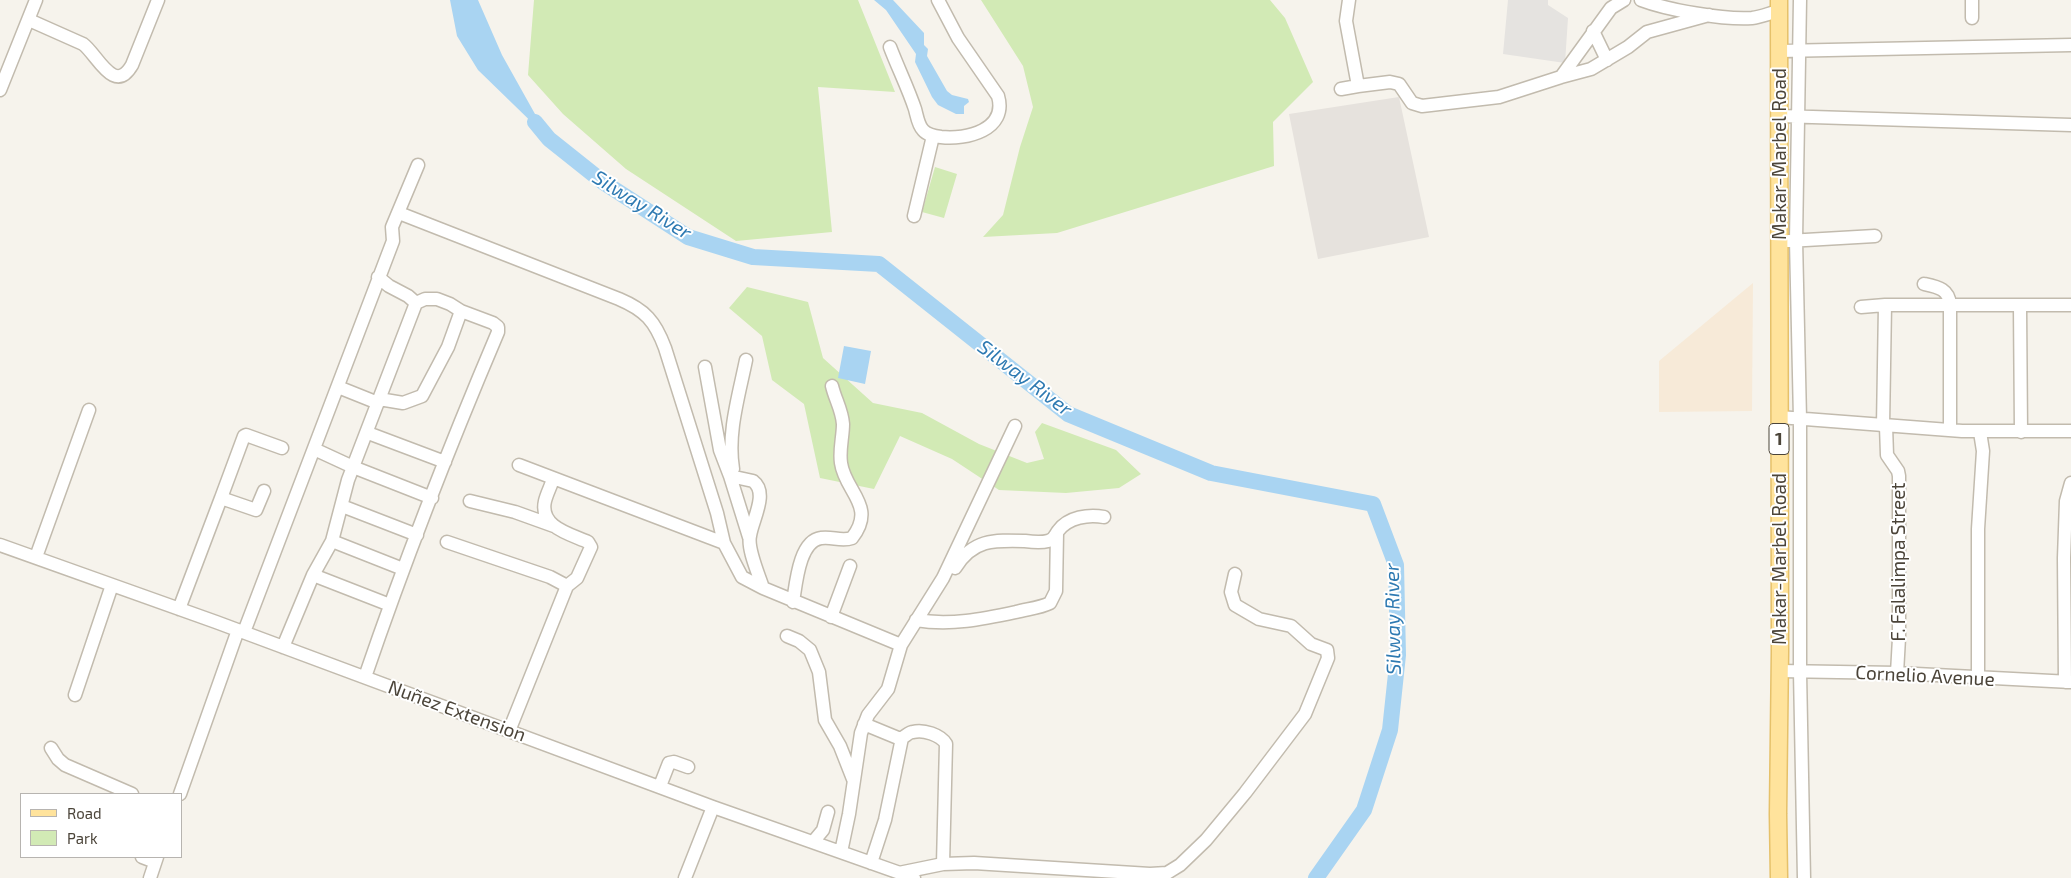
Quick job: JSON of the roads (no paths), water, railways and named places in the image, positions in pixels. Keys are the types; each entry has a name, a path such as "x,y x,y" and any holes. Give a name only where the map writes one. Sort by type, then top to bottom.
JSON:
{"main road":[{"name":"Makar-Marbel Road","path":"1779,6 1779,878"}],"street":[{"path":"0,90 36,0"},
{"path":"29,20 83,44 109,73 123,75 128,73 132,65 158,0"},
{"path":"890,47 919,125 926,133 933,136 962,137 984,130 996,119 1000,102 998,96 958,38 938,0"},
{"path":"1349,0 1346,21 1358,86"},
{"path":"1561,77 1611,8 1624,0"},
{"path":"1641,0 1664,7 1709,16 1753,18 1779,6"},
{"path":"1800,0 1796,240 1800,419 1800,672 1804,878"},
{"path":"1972,0 1972,18"},
{"path":"1341,89 1390,82 1398,84 1412,103 1428,106 1499,97 1591,69 1647,32 1709,16"},
{"path":"1593,31 1607,60"},
{"path":"1780,51 2071,45"},
{"path":"1780,116 2071,125"},
{"path":"914,216 933,136"},
{"path":"180,793 241,631 338,387 393,241 392,227 418,165"},
{"path":"399,213 619,299 644,312 659,332 665,348 717,513 724,543 742,577 793,602 901,645"},
{"path":"1779,242 1875,236"},
{"path":"378,277 389,286 408,296 416,304"},
{"path":"1924,284 1944,290 1948,294 1950,305 1950,430"},
{"path":"282,647 313,575 332,541 353,468 416,304 425,299 433,298 450,304 461,311 493,323 498,329 403,570 365,677"},
{"path":"1861,307 1885,305 2071,305"},
{"name":"F. Falalimpa Street","path":"1885,305 1884,426 1887,455 1898,471 1899,476 1899,638 1897,673"},
{"path":"2020,306 2021,432"},
{"path":"338,387 378,401 410,403 422,396 448,347 461,311"},
{"path":"732,476 731,444 746,360"},
{"path":"705,367 720,450 732,476 763,588"},
{"path":"793,602 802,558 807,546 815,539 844,540 852,538 860,523 862,512 860,502 846,479 841,464 843,423 841,409 832,386"},
{"path":"36,558 89,410"},
{"path":"1779,417 1980,432 2071,431"},
{"path":"841,852 860,733 868,715 888,689 901,645 919,620 943,578 1015,426"},
{"path":"1978,678 1978,529 1983,451 1980,432"},
{"path":"368,433 445,462"},
{"path":"179,609 244,436 246,435 282,448"},
{"path":"314,449 353,468 432,498"},
{"path":"520,464 553,479 724,543"},
{"path":"732,476 754,481 759,489 759,504 749,537"},
{"path":"553,479 544,510 548,520 554,526"},
{"path":"2068,682 2064,558 2066,501 2071,483"},
{"path":"221,498 256,510 264,491"},
{"path":"470,501 515,512 554,526 588,542 591,547 577,578 567,586 509,731"},
{"path":"342,506 417,535"},
{"path":"919,620 932,608 967,551 985,543 1051,541 1066,524 1079,517 1104,517"},
{"path":"919,620 940,623 966,621 1050,603 1056,591 1057,534"},
{"path":"332,541 403,570"},
{"path":"447,542 550,578 567,586"},
{"name":"Nuñez Extension","path":"0,545 241,631 713,807 914,878"},
{"path":"831,617 850,566"},
{"path":"898,873 943,864 992,864 1150,874 1167,873 1180,865 1206,840 1245,793 1305,714 1328,658 1327,650 1311,644 1291,626 1259,619 1235,605 1231,592 1235,574"},
{"path":"313,575 390,605"},
{"path":"75,695 112,585"},
{"path":"787,636 799,641 810,650 819,672 825,720 840,746 854,780"},
{"name":"Cornelio Avenue","path":"1780,671 1897,673 2068,682"},
{"path":"864,724 902,738"},
{"path":"871,863 886,820 902,738 914,731 940,738 946,744 943,864"},
{"path":"51,748 58,760 65,765 130,793"},
{"path":"660,786 669,763 674,762 688,767"},
{"path":"686,878 713,807"},
{"path":"812,842 823,830 828,812"},
{"path":"150,878 156,859"}],"water":[{"path":"450,0 478,0 502,55 549,139 478,70 457,36"},
{"path":"874,0 893,0 924,33 924,45 928,49 927,56 947,91 952,95 968,99 969,102 964,106 964,114 956,114 938,105 932,97 915,62 916,54 886,10"},
{"path":"844,346 871,351 865,384 838,378"}],"waterway":[{"name":"Silway River","path":"535,122 549,139 603,182 688,237 753,257 879,264 1068,414 1211,473 1373,504 1396,565 1398,655 1390,730 1364,810 1316,878"}]}
